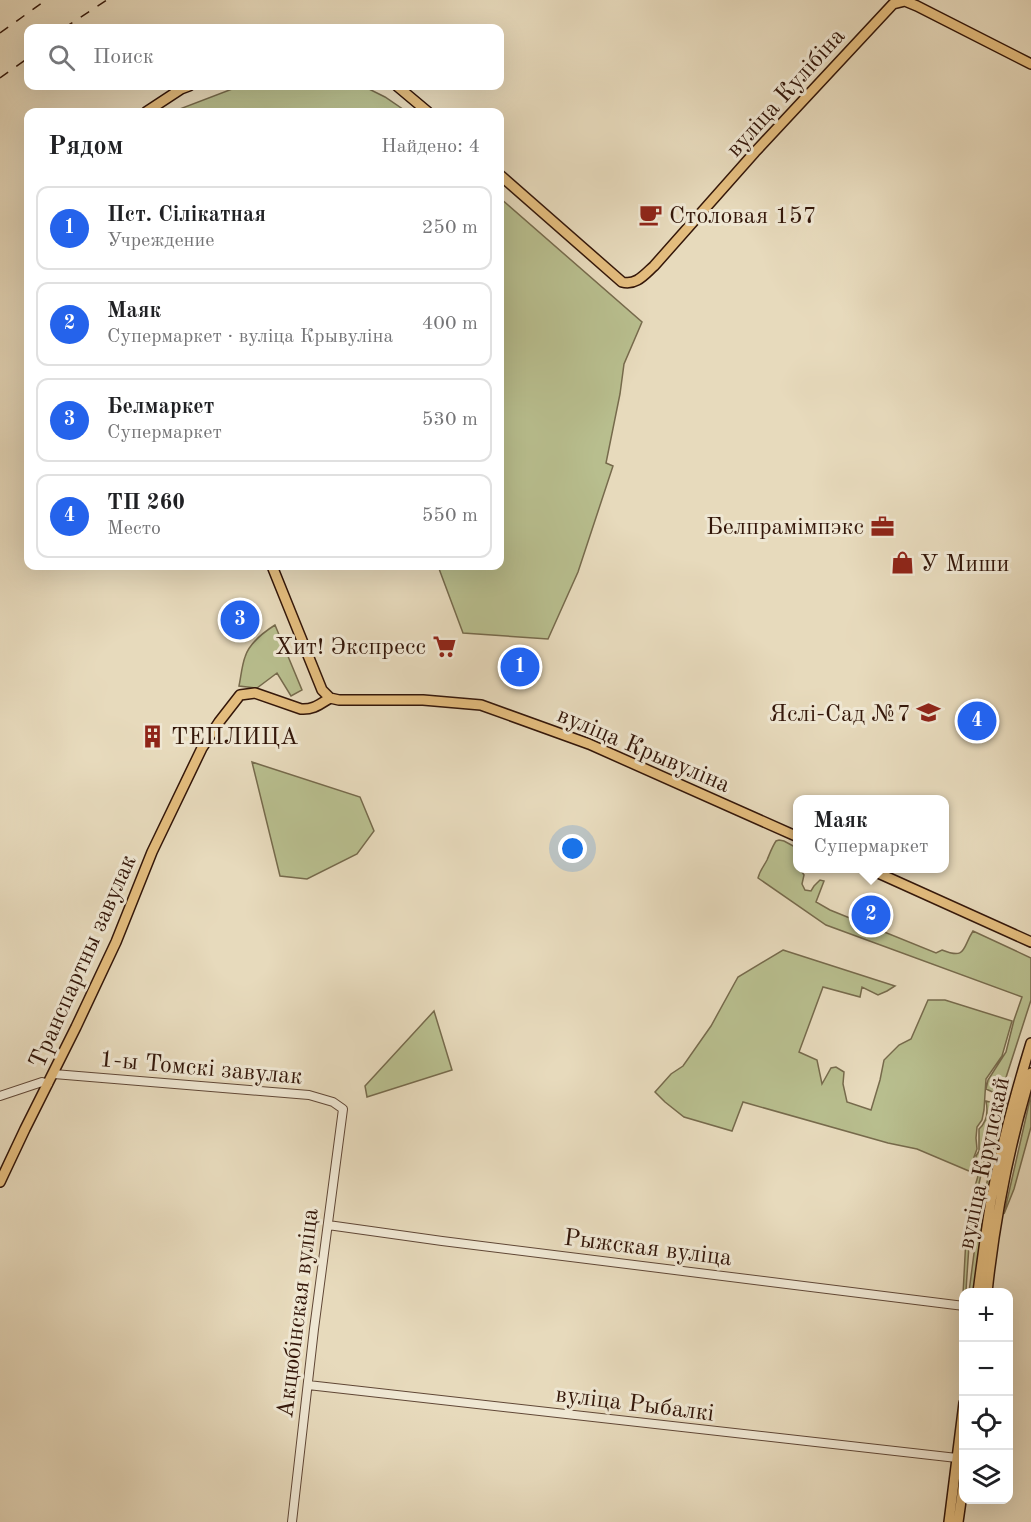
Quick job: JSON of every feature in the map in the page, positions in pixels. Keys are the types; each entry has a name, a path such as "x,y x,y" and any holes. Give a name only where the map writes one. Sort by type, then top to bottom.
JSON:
{"main road":[{"name":"вуліца Кулібіна","path":"504,179 622,282 628,284 640,279 654,266 893,4 905,1 917,6 1031,64"},
{"path":"153,108 178,90"},
{"path":"402,90 423,108"},
{"path":"274,570 322,690 330,698"},
{"name":"Транспартны завулак","path":"0,1182 116,942 152,852 208,738 240,695 255,693 308,710 330,698"},
{"name":"вуліца Крывуліна","path":"330,698 339,700 423,700 481,705 589,744 793,835"},
{"path":"878,873 1031,942"},
{"name":"вуліца Крупскай","path":"979,1288 991,1203 1003,1143 1031,1043"},
{"name":"вуліца Крупскай","path":"988,1288 1011,1146 1031,1073"},
{"path":"949,1522 959,1440"},
{"path":"958,1522 960,1504"}],"street":[{"name":"1-ы Томскі завулак","path":"54,1074 309,1095 333,1102 343,1109"},
{"path":"0,1096 42,1082 48,1084"},
{"name":"Акцюбінская вуліца","path":"291,1522 343,1109"},
{"name":"Рыжская вуліца","path":"328,1225 959,1306"},
{"name":"вуліца Рыбалкі","path":"308,1385 957,1458"}],"green space":[{"path":"230,90 371,90 401,108 182,108"},
{"path":"504,201 642,322 624,364 606,463 613,466 578,572 548,639 463,633 439,570 504,570"},
{"path":"275,625 302,690 291,696 277,673 257,688 239,686 247,652 257,639"},
{"path":"252,762 360,797 374,831 357,854 307,879 280,876"},
{"path":"776,841 784,841 793,846 793,873 803,873 802,884 805,890 811,891 820,880 824,881 816,902 830,910 936,953 942,950 960,953 973,931 1031,958 1031,1000 1001,1093 997,1094 986,1089 988,1080 1006,1052 1022,997 826,925 758,878"},
{"path":"783,950 895,986 878,995 862,987 860,997 823,987 799,1052 817,1060 822,1084 831,1068 836,1067 844,1072 843,1084 847,1102 871,1110 884,1060 899,1045 911,1039 928,1000 945,1000 1012,1021 1002,1056 986,1079 984,1110 982,1120 977,1127 977,1149 974,1157 976,1174 917,1149 743,1102 732,1131 684,1117 655,1092 671,1074 683,1066 711,1026 738,977"},
{"path":"434,1011 452,1070 367,1097 365,1086"},
{"path":"1031,1095 1031,1127 1014,1189 1004,1214"},
{"path":"986,1101 997,1104 978,1188 969,1245 966,1288 963,1288 966,1238 978,1176 976,1156 979,1151 979,1129 984,1123"},
{"path":"1003,1101 1008,1108 992,1176 975,1288 970,1288 976,1238"}],"railway":[{"path":"0,33 46,0"},
{"path":"70,24 107,0"},
{"path":"0,78 24,61"}],"place":[{"name":"Столовая 157","path":"651,215"},
{"name":"Белпрамімпэкс","path":"882,526"},
{"name":"У Миши","path":"902,563"},
{"name":"Белмаркет","path":"240,620"},
{"name":"Хит! Экспресс","path":"444,646"},
{"name":"Пст. Сілікатная","path":"520,667"},
{"name":"Яслі-Сад №7","path":"929,713"},
{"name":"ТП 260","path":"977,721"},
{"name":"ТЕПЛИЦА","path":"153,736"},
{"name":"Маяк","path":"871,915"}]}
